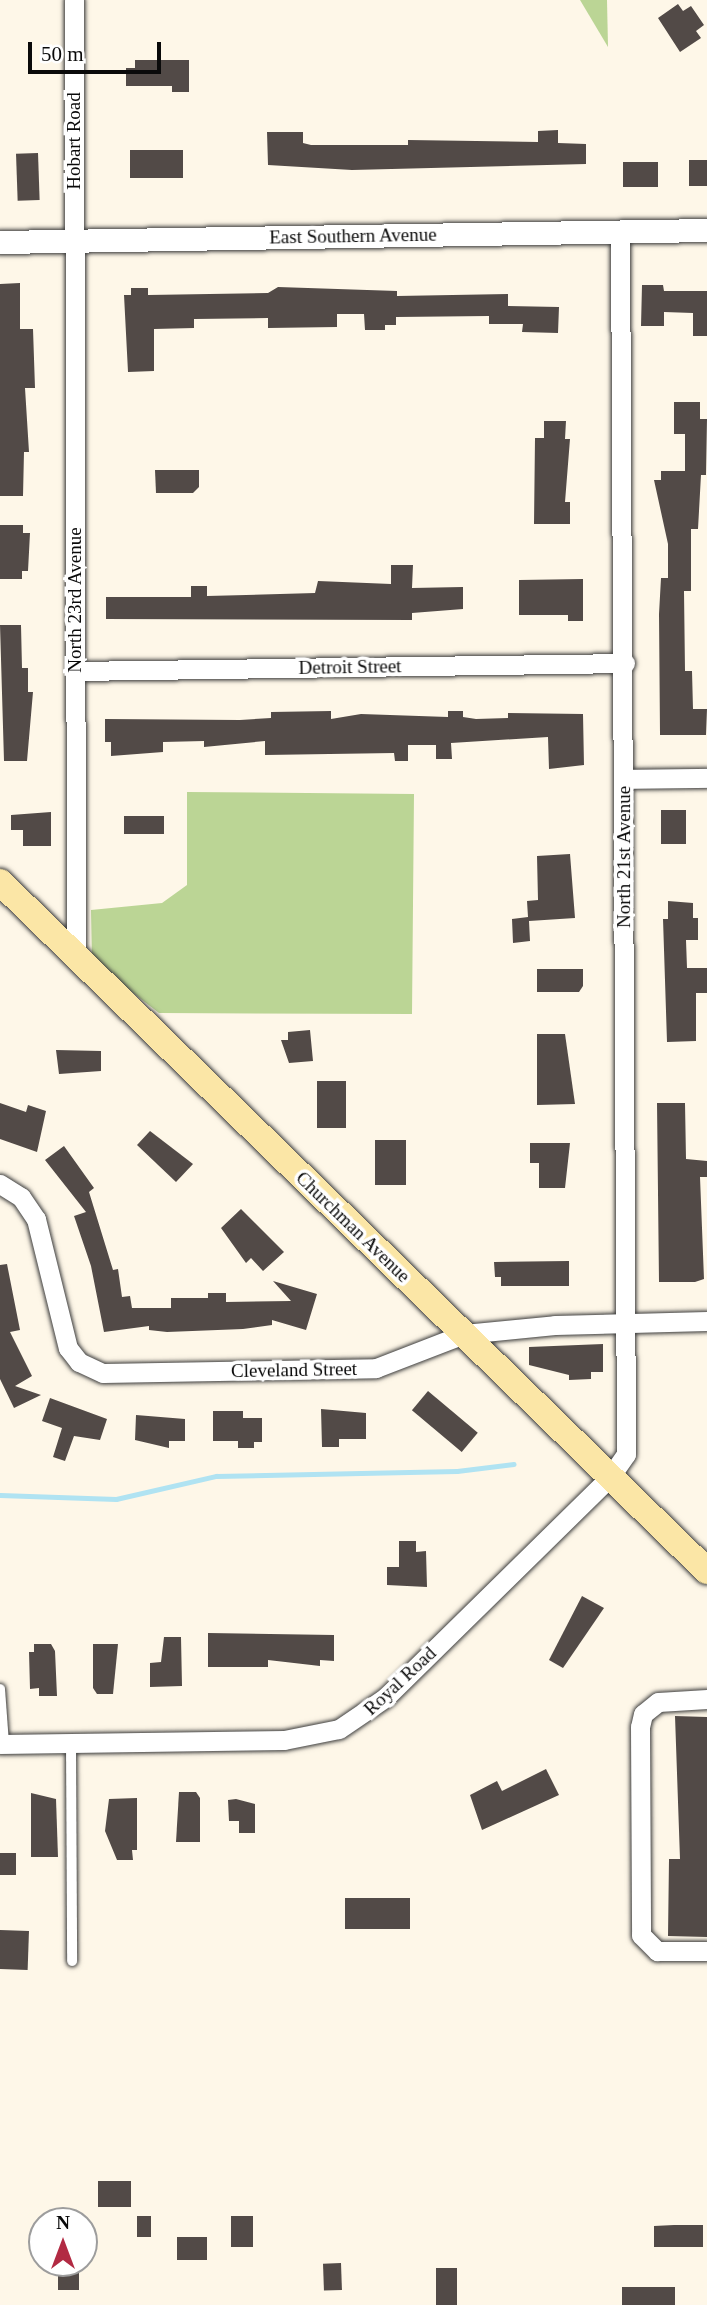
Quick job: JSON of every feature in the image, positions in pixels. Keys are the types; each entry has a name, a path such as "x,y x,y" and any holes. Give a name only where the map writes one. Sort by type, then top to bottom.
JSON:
{"main road":[{"name":"Churchman Avenue","path":"0,882 76,959 707,1571"}],"street":[{"name":"Hobart Road","path":"74,0 74,241"},
{"name":"East Southern Avenue","path":"0,242 707,230"},
{"name":"North 21st Avenue","path":"610,1476 626,1454 629,1435 628,1322 622,1302 625,663 620,231"},
{"name":"North 23rd Avenue","path":"74,241 76,959"},
{"name":"Detroit Street","path":"75,671 625,663"},
{"path":"624,779 707,778"},
{"name":"Cleveland Street","path":"0,1184 21,1197 36,1219 68,1348 97,1372 376,1368 464,1335 628,1322 707,1321"},
{"name":"Royal Road","path":"2,1744 284,1740 339,1729 386,1697 610,1476"},
{"path":"707,1699 658,1702 643,1714 640,1727 641,1935 657,1951 707,1951"}],"lane":[{"path":"0,1689 2,1744"},
{"path":"71,1744 72,1961"}],"green space":[{"path":"580,0 607,0 608,47"},
{"path":"187,792 414,794 412,1014 159,1013 92,961 91,910 162,903 187,885"}],"building":[{"path":"678,4 683,11 691,6 704,25 696,31 701,38 680,52 658,18"},
{"path":"135,60 189,60 189,92 172,92 172,86 126,86 126,68 135,68"},
{"path":"558,130 558,143 586,144 586,164 352,170 268,165 267,132 303,132 303,143 311,145 408,145 408,140 538,142 538,131"},
{"path":"130,150 183,150 183,178 130,178"},
{"path":"38,153 40,200 18,201 16,154"},
{"path":"689,160 707,160 707,186 689,186"},
{"path":"623,162 658,162 658,187 623,187"},
{"path":"20,283 20,329 33,329 35,388 25,388 29,452 24,452 23,496 0,496 0,284"},
{"path":"642,285 663,285 664,291 707,291 707,336 693,336 693,313 664,312 664,326 641,326"},
{"path":"278,287 397,291 397,296 508,294 508,306 559,307 558,333 522,332 523,324 489,324 489,316 396,317 396,325 385,325 385,330 365,330 364,314 337,314 337,327 268,328 268,318 194,319 194,328 154,329 154,371 128,372 124,295 131,295 131,288 148,288 148,295 268,293"},
{"path":"674,402 700,402 700,419 707,419 706,475 701,475 698,529 691,529 691,591 684,591 685,671 692,671 693,709 707,709 706,735 660,735 659,614 661,578 668,578 668,544 654,480 661,480 661,471 685,471 685,434 674,434"},
{"path":"544,421 566,421 565,439 570,439 565,502 570,502 570,524 534,524 535,438 544,438"},
{"path":"155,470 199,470 199,487 193,493 156,493"},
{"path":"0,525 23,525 23,533 30,533 28,571 22,571 22,579 0,579"},
{"path":"391,565 413,565 412,588 463,587 463,609 412,613 412,620 106,619 106,597 191,597 191,586 207,586 207,596 315,593 318,581 391,584"},
{"path":"583,579 583,621 568,621 568,615 519,615 519,580"},
{"path":"0,625 21,625 22,668 28,668 28,692 33,692 27,761 4,761"},
{"path":"331,711 331,719 361,714 448,717 448,711 463,711 463,717 476,719 508,718 508,713 583,714 584,765 549,769 548,737 451,743 452,759 436,759 436,745 408,745 408,761 395,761 394,753 265,755 265,741 204,747 204,741 163,742 163,752 111,756 111,742 105,742 105,719 240,720 271,718 271,712"},
{"path":"661,810 686,810 686,844 661,844"},
{"path":"51,812 51,846 23,846 23,830 11,830 11,815"},
{"path":"124,816 164,816 164,834 124,834"},
{"path":"570,854 575,918 529,921 530,941 513,943 512,919 528,917 527,901 538,900 537,856"},
{"path":"668,901 693,903 693,918 698,918 698,940 686,940 687,968 707,968 707,993 696,993 696,1041 667,1042 663,919 668,919"},
{"path":"537,969 583,969 583,986 579,992 537,992"},
{"path":"310,1030 313,1061 289,1063 281,1040 288,1040 288,1032"},
{"path":"537,1034 565,1034 575,1104 537,1105"},
{"path":"56,1050 101,1051 101,1071 59,1074"},
{"path":"317,1081 346,1081 346,1128 317,1128"},
{"path":"0,1103 26,1112 28,1105 46,1111 37,1152 0,1139"},
{"path":"657,1103 685,1103 686,1159 707,1161 707,1177 700,1177 704,1279 695,1282 659,1282"},
{"path":"150,1131 193,1164 176,1182 137,1145"},
{"path":"375,1140 406,1140 406,1185 375,1185"},
{"path":"530,1143 570,1143 565,1188 539,1188 539,1163 530,1163"},
{"path":"64,1146 94,1188 89,1192 113,1270 118,1269 122,1297 130,1296 132,1308 171,1308 171,1298 208,1298 208,1293 226,1293 226,1302 291,1301 273,1281 317,1294 306,1330 272,1320 272,1325 243,1329 167,1332 149,1330 149,1326 104,1332 91,1266 74,1216 86,1212 45,1160"},
{"path":"241,1209 284,1252 263,1271 251,1258 246,1263 221,1228"},
{"path":"569,1261 569,1286 501,1286 501,1277 495,1277 494,1262"},
{"path":"7,1264 20,1330 10,1332 32,1376 15,1386 41,1395 14,1408 0,1379 0,1265"},
{"path":"603,1344 603,1372 591,1372 591,1379 569,1380 569,1375 529,1365 529,1347"},
{"path":"428,1391 478,1433 462,1452 412,1410"},
{"path":"50,1398 107,1419 100,1440 74,1436 65,1461 53,1457 62,1428 42,1421"},
{"path":"321,1409 366,1413 366,1439 339,1439 339,1447 322,1447"},
{"path":"213,1411 243,1411 243,1418 262,1418 262,1442 254,1442 254,1448 238,1448 238,1441 213,1441"},
{"path":"136,1415 185,1419 185,1441 169,1441 169,1448 135,1440"},
{"path":"399,1541 416,1541 416,1552 426,1551 427,1587 387,1585 387,1567 399,1567"},
{"path":"582,1596 604,1608 563,1668 549,1660"},
{"path":"208,1633 334,1635 334,1661 320,1660 320,1666 268,1660 268,1667 208,1667"},
{"path":"164,1637 181,1637 182,1686 150,1687 150,1663 161,1662"},
{"path":"34,1644 51,1644 55,1651 57,1696 39,1696 39,1688 30,1689 29,1652 34,1652"},
{"path":"93,1644 118,1644 113,1694 97,1694 93,1688"},
{"path":"675,1716 707,1717 707,1937 668,1936 669,1859 680,1859"},
{"path":"546,1769 559,1795 482,1830 470,1795 497,1781 502,1791"},
{"path":"179,1792 196,1792 200,1798 200,1842 176,1842"},
{"path":"31,1793 56,1799 58,1857 31,1857"},
{"path":"137,1798 137,1850 132,1850 133,1860 117,1860 105,1831 109,1799"},
{"path":"236,1799 255,1804 255,1833 239,1833 239,1821 229,1821 228,1800"},
{"path":"0,1853 16,1853 16,1875 0,1875"},
{"path":"345,1898 410,1898 410,1929 345,1929"},
{"path":"0,1930 29,1931 28,1970 0,1969"},
{"path":"98,2181 131,2181 131,2207 98,2207"},
{"path":"137,2216 151,2216 151,2237 137,2237"},
{"path":"231,2216 253,2216 253,2247 231,2247"},
{"path":"703,2225 703,2247 654,2247 654,2226"},
{"path":"177,2237 207,2237 207,2260 177,2260"},
{"path":"341,2263 342,2290 324,2291 323,2264"},
{"path":"436,2268 457,2268 457,2305 436,2305"},
{"path":"58,2277 79,2277 79,2290 58,2290"},
{"path":"622,2287 675,2287 675,2305 622,2305"}],"waterway":[{"path":"0,1495 116,1499 216,1476 457,1471 514,1464"}]}
